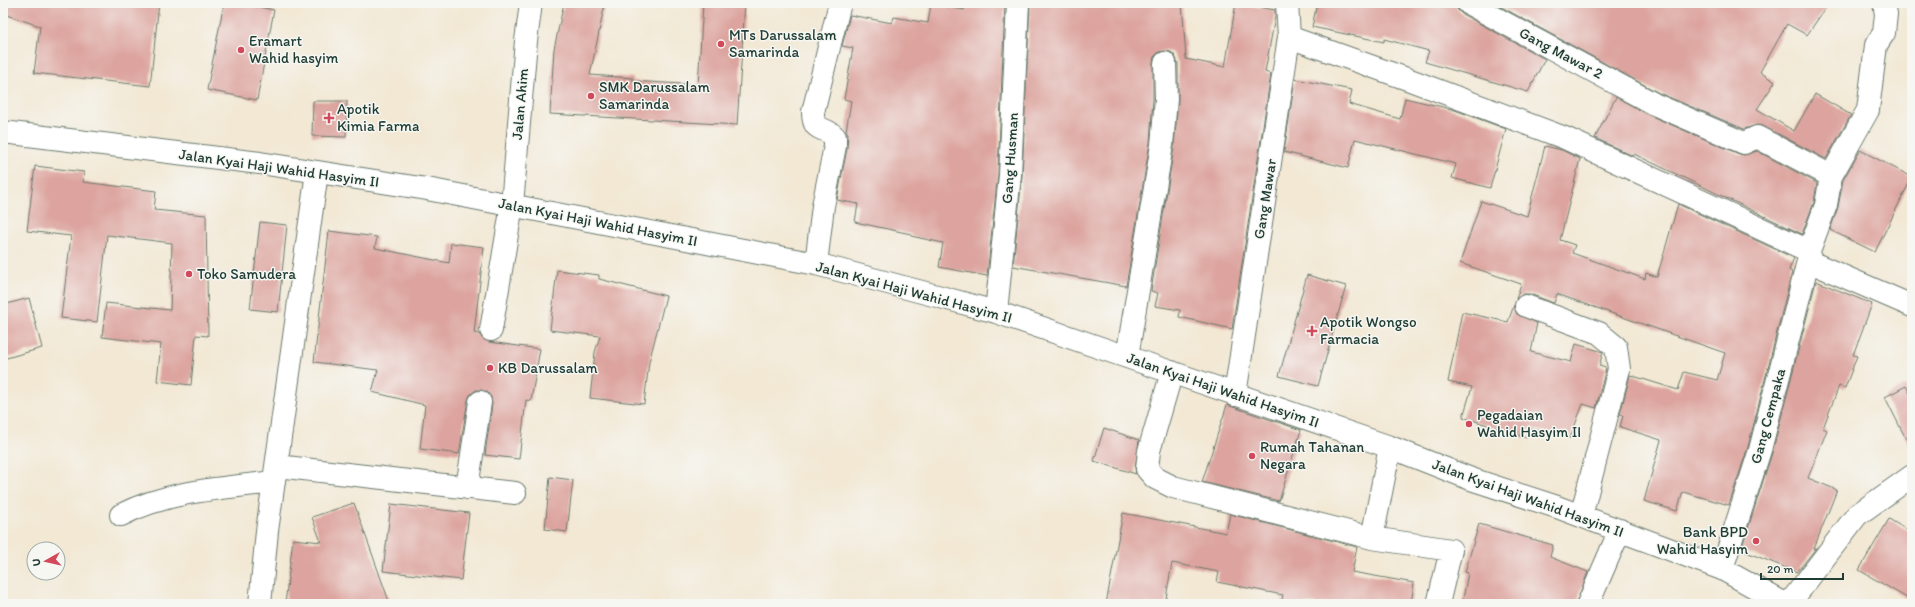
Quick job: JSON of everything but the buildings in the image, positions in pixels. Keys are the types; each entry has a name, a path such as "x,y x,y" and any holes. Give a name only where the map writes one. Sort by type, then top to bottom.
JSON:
{"street":[{"name":"Jalan Ahim","path":"491,330 512,205 530,3"},
{"path":"816,264 823,206 835,146 835,137 830,132 819,129 814,124 813,112 840,3"},
{"name":"Gang Husman","path":"996,312 1010,175 1018,3"},
{"name":"Gang Mawar","path":"1235,395 1289,37 1287,3"},
{"name":"Gang Mawar 2","path":"1468,3 1654,104 1744,143 1757,137 1831,176"},
{"name":"Gang Cempaka","path":"1722,569 1760,450 1809,256 1826,205 1831,176 1868,110 1876,46 1884,33 1889,7"},
{"path":"1289,37 1410,80 1565,138 1912,306"},
{"path":"1127,357 1162,145 1166,99 1165,63"},
{"name":"Jalan Kyai Haji Wahid Hasyim II","path":"3,132 260,163 317,172 512,205 816,264 996,312 1390,447 1471,479 1558,506 1722,569 1785,604"},
{"path":"260,604 267,531 317,172"},
{"path":"1526,306 1599,333 1616,347 1619,369 1581,516"},
{"path":"1172,372 1149,451 1147,469 1155,478 1173,487 1372,538 1451,550 1438,604"},
{"path":"467,488 480,402"},
{"path":"1372,538 1390,447"},
{"path":"121,515 139,506 276,474 515,493"},
{"path":"1789,604 1857,516 1912,476"},
{"path":"1588,604 1620,530"}],"place":[{"name":"MTs Darussalam Samarinda","path":"721,44"},
{"name":"Eramart Wahid hasyim","path":"241,50"},
{"name":"SMK Darussalam Samarinda","path":"591,96"},
{"name":"Apotik Kimia Farma","path":"329,118"},
{"name":"Toko Samudera","path":"189,274"},
{"name":"Apotik Wongso Farmacia","path":"1312,331"},
{"name":"KB Darussalam","path":"490,368"},
{"name":"Pegadaian Wahid Hasyim II","path":"1469,424"},
{"name":"Rumah Tahanan Negara","path":"1252,456"},
{"name":"Bank BPD Wahid Hasyim","path":"1756,541"}]}
